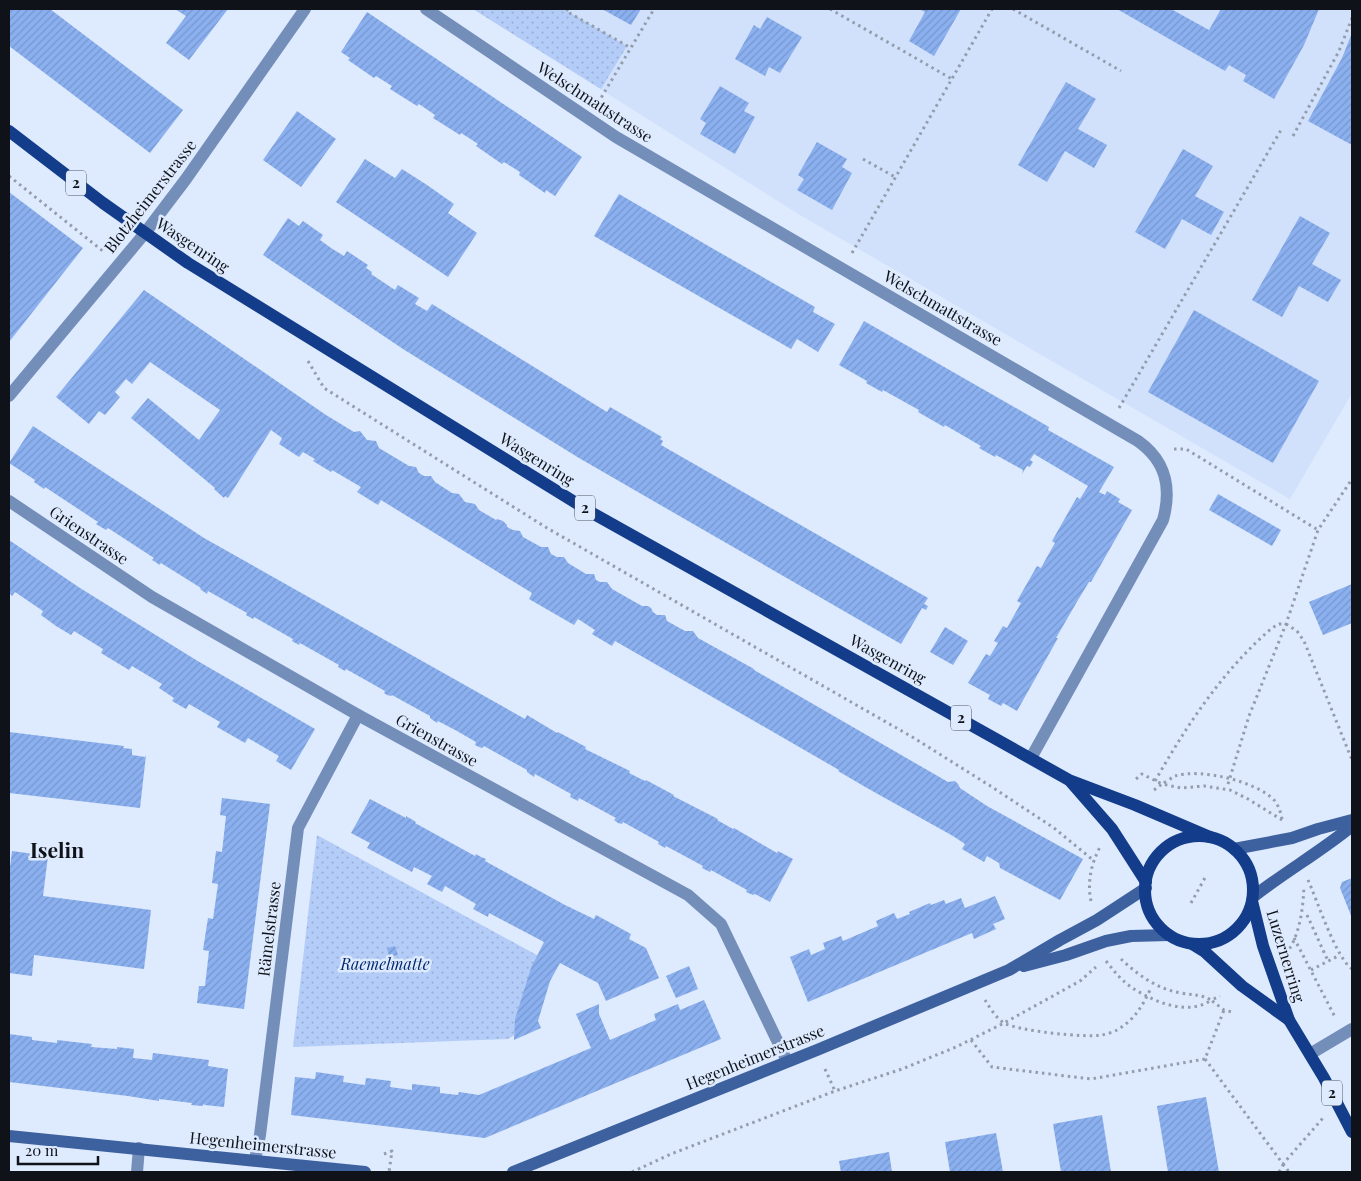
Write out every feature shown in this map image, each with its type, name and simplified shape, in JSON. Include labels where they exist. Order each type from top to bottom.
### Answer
[{"type":"main road","name":"Wasgenring","points":[[9,131],[72,180],[188,263],[594,514],[1069,780],[1210,837]]},
{"type":"main road","name":"Wasgenring","points":[[1069,780],[1112,829],[1146,885]]},
{"type":"main road","points":[[1210,837],[1223,841],[1234,848],[1247,865],[1253,886],[1252,899],[1248,912],[1242,922],[1225,937],[1215,942],[1192,944],[1169,935],[1151,915],[1146,901],[1146,885],[1149,870],[1155,859],[1173,843],[1185,838],[1210,837]]},
{"type":"main road","name":"Luzernerring","points":[[1252,899],[1263,946],[1289,1020],[1310,1054],[1352,1132]]},
{"type":"main road","name":"Luzernerring","points":[[1192,944],[1205,952],[1242,986],[1289,1020]]},
{"type":"street","name":"Blotzheimerstrasse","points":[[9,396],[145,233],[186,179],[305,9]]},
{"type":"street","name":"Welschmattstrasse","points":[[426,9],[616,137],[1109,424],[1150,450],[1160,463],[1165,475],[1167,505],[1163,520],[1031,758]]},
{"type":"street","name":"Grienstrasse","points":[[9,501],[152,598],[358,715],[688,895],[721,924],[787,1061]]},
{"type":"street","name":"Rämelstrasse","points":[[255,1160],[260,1135],[298,828],[358,715]]},
{"type":"street","points":[[1234,848],[1292,838],[1318,828],[1352,820]]},
{"type":"street","points":[[1252,899],[1279,877],[1325,848],[1352,826]]},
{"type":"street","name":"Hegenheimerstrasse","points":[[512,1172],[1009,970],[1097,920],[1146,885]]},
{"type":"street","name":"Hegenheimerstrasse","points":[[1009,970],[1066,956],[1106,941],[1131,936],[1169,935]]},
{"type":"street","points":[[1310,1054],[1349,1032]]},
{"type":"street","name":"Hegenheimerstrasse","points":[[9,1136],[365,1172]]},
{"type":"street","points":[[136,1172],[139,1148]]},
{"type":"path","points":[[568,9],[566,11],[631,48]]},
{"type":"path","points":[[590,119],[654,9]]},
{"type":"path","points":[[830,9],[952,79]]},
{"type":"path","points":[[842,268],[992,9]]},
{"type":"path","points":[[1013,9],[1121,71]]},
{"type":"path","points":[[1293,136],[1340,51],[1352,18]]},
{"type":"path","points":[[1109,424],[1281,130]]},
{"type":"path","points":[[864,159],[895,177]]},
{"type":"path","points":[[9,176],[119,264]]},
{"type":"path","points":[[306,357],[324,388],[547,528],[914,738],[1054,828],[1093,860]]},
{"type":"path","points":[[1150,450],[1186,449],[1318,530]]},
{"type":"path","points":[[1228,784],[1228,778],[1248,716],[1286,624],[1318,530],[1352,479]]},
{"type":"path","points":[[1155,781],[1180,738],[1232,667],[1272,628],[1279,624],[1286,624],[1297,631],[1304,641],[1352,760]]},
{"type":"path","points":[[1136,779],[1142,774],[1162,784],[1181,788],[1204,786],[1230,790],[1248,798],[1282,820],[1286,825]]},
{"type":"path","points":[[1154,790],[1176,776],[1207,774],[1228,778],[1250,785],[1274,800],[1280,808],[1282,820]]},
{"type":"path","points":[[1092,907],[1088,890],[1093,860],[1101,844]]},
{"type":"path","points":[[1305,873],[1340,955],[1352,969]]},
{"type":"path","points":[[1191,903],[1206,876]]},
{"type":"path","points":[[1284,957],[1294,938],[1301,916],[1304,880]]},
{"type":"path","points":[[1307,914],[1328,961]]},
{"type":"path","points":[[1294,938],[1349,1032]]},
{"type":"path","points":[[1115,952],[1135,972],[1150,982],[1167,990],[1198,994],[1211,1000],[1224,1010],[1232,1012]]},
{"type":"path","points":[[1311,970],[1340,955]]},
{"type":"path","points":[[633,1172],[671,1154],[835,1091],[902,1069],[971,1040],[1080,981],[1110,956]]},
{"type":"path","points":[[1109,965],[1130,986],[1147,996],[1166,1003],[1196,1007],[1203,1006],[1220,996]]},
{"type":"path","points":[[977,984],[994,1014],[1004,1023],[1019,1029],[1090,1036],[1103,1035],[1115,1031],[1129,1022],[1140,1010],[1150,990]]},
{"type":"path","points":[[1205,1059],[1224,1010]]},
{"type":"path","points":[[971,1040],[992,1067],[1092,1079],[1205,1059]]},
{"type":"path","points":[[1205,1059],[1289,1172]]},
{"type":"path","points":[[1280,1172],[1283,1164],[1336,1102]]},
{"type":"path","points":[[384,1154],[392,1150],[389,1172]]},
{"type":"shaded area","points":[[473,9],[1352,9],[1352,393],[1290,499],[800,215]]},
{"type":"green space","points":[[473,9],[568,9],[567,11],[627,46],[601,89]]},
{"type":"green space","name":"Raemelmatte","points":[[317,835],[555,965],[537,1022],[508,1039],[293,1047]]},
{"type":"building","points":[[9,9],[50,9],[183,110],[150,153],[9,46]]},
{"type":"building","points":[[175,9],[228,9],[189,60],[166,43],[186,16]]},
{"type":"building","points":[[602,9],[641,9],[631,25]]},
{"type":"building","points":[[919,9],[961,9],[934,56],[909,41],[925,12]]},
{"type":"building","points":[[1117,9],[1171,9],[1209,30],[1221,9],[1319,9],[1304,45],[1274,99],[1243,81],[1246,75],[1229,65],[1225,71]]},
{"type":"building","points":[[367,12],[582,157],[555,196],[546,190],[545,193],[519,175],[520,172],[504,162],[502,164],[476,146],[478,144],[469,138],[461,133],[460,135],[433,118],[435,115],[419,104],[417,106],[390,89],[392,86],[376,76],[374,78],[348,60],[350,58],[341,52]]},
{"type":"building","points":[[767,17],[802,37],[780,73],[769,67],[765,76],[735,59],[754,25],[760,29]]},
{"type":"building","points":[[1352,33],[1352,145],[1308,121],[1342,58]]},
{"type":"building","points":[[1066,82],[1096,99],[1078,129],[1107,145],[1094,168],[1065,151],[1047,182],[1018,165]]},
{"type":"building","points":[[720,86],[749,103],[744,111],[755,117],[735,154],[700,134],[706,123],[700,119]]},
{"type":"building","points":[[297,111],[336,139],[301,187],[263,160]]},
{"type":"building","points":[[817,142],[847,159],[842,167],[852,173],[832,210],[797,190],[804,179],[798,175]]},
{"type":"building","points":[[1183,149],[1213,166],[1195,196],[1224,212],[1211,235],[1182,219],[1165,249],[1135,232]]},
{"type":"building","points":[[365,159],[395,178],[402,169],[427,185],[454,204],[448,213],[477,233],[448,277],[336,202]]},
{"type":"building","points":[[9,192],[83,248],[9,342]]},
{"type":"building","points":[[619,194],[815,307],[813,312],[835,324],[818,352],[797,339],[791,349],[594,236]]},
{"type":"building","points":[[1300,216],[1330,233],[1312,264],[1341,280],[1328,302],[1299,286],[1282,317],[1252,300]]},
{"type":"building","points":[[288,218],[299,226],[303,221],[323,235],[320,240],[344,256],[347,251],[368,265],[366,268],[372,272],[371,274],[395,290],[398,285],[419,298],[415,304],[427,311],[432,304],[607,412],[610,407],[662,437],[660,439],[663,441],[661,445],[928,598],[924,604],[928,606],[926,610],[922,608],[901,644],[579,458],[403,349],[263,255]]},
{"type":"building","points":[[144,290],[326,415],[354,432],[360,431],[367,440],[376,441],[379,448],[409,466],[416,467],[419,473],[424,476],[431,476],[435,482],[452,493],[459,494],[465,502],[475,504],[479,510],[496,520],[503,521],[507,527],[520,531],[523,537],[541,547],[548,547],[551,554],[557,557],[564,557],[568,563],[586,574],[594,574],[596,580],[607,582],[612,589],[642,606],[648,606],[657,615],[665,615],[667,621],[685,631],[693,631],[698,638],[948,782],[955,781],[960,788],[987,806],[1083,859],[1060,900],[1000,868],[999,863],[987,856],[984,862],[962,849],[965,844],[953,836],[615,641],[612,646],[592,634],[595,630],[578,619],[574,625],[529,599],[532,593],[381,500],[378,505],[357,492],[361,487],[313,461],[315,459],[303,452],[299,457],[279,444],[282,438],[271,430],[228,498],[225,496],[224,498],[215,488],[131,418],[148,398],[199,440],[220,410],[150,362],[132,384],[126,379],[115,392],[120,397],[105,415],[99,411],[89,424],[56,397]]},
{"type":"building","points":[[1194,310],[1319,381],[1273,463],[1148,392]]},
{"type":"building","points":[[864,321],[1049,427],[1048,430],[1114,467],[1099,492],[1105,495],[1107,491],[1120,499],[1118,502],[1132,510],[1091,582],[1089,582],[1056,638],[1058,638],[1017,711],[1003,703],[1001,706],[988,699],[990,695],[968,683],[986,654],[990,656],[998,643],[994,641],[1003,626],[1007,628],[1021,603],[1017,601],[1037,566],[1041,568],[1055,543],[1052,541],[1077,497],[1080,499],[1088,486],[1034,454],[1030,460],[1033,462],[1030,467],[1027,466],[1022,474],[1023,470],[979,448],[981,446],[945,425],[944,427],[918,412],[919,410],[883,390],[882,392],[866,383],[867,381],[839,365]]},
{"type":"building","points":[[33,426],[204,538],[525,719],[527,715],[557,733],[586,747],[585,749],[630,771],[629,773],[674,795],[777,853],[778,851],[793,859],[770,902],[755,894],[746,892],[747,890],[711,870],[710,872],[702,868],[703,866],[666,846],[665,848],[658,844],[659,842],[623,822],[622,824],[618,823],[614,820],[616,818],[579,798],[578,801],[570,797],[571,794],[535,774],[534,777],[527,770],[484,746],[482,748],[475,745],[476,742],[457,731],[438,721],[437,723],[430,716],[392,695],[387,695],[384,693],[385,691],[346,669],[345,671],[338,667],[339,665],[300,643],[299,645],[292,641],[293,639],[254,617],[253,619],[246,615],[247,613],[208,591],[207,594],[201,588],[161,563],[159,565],[152,560],[154,558],[108,528],[106,530],[96,524],[98,522],[45,487],[44,489],[34,482],[35,480],[9,463]]},
{"type":"building","points":[[1218,494],[1281,530],[1272,546],[1209,510]]},
{"type":"building","points":[[9,540],[80,588],[196,660],[315,729],[291,770],[276,761],[279,756],[248,738],[245,743],[217,727],[220,722],[189,704],[186,709],[172,701],[174,698],[159,688],[162,684],[132,666],[129,670],[101,653],[103,649],[74,631],[71,635],[56,626],[41,615],[43,611],[15,592],[12,596],[9,593]]},
{"type":"building","points":[[1352,584],[1352,623],[1323,635],[1309,602]]},
{"type":"building","points":[[945,627],[968,641],[953,665],[930,652]]},
{"type":"building","points":[[9,732],[124,746],[123,748],[132,749],[132,755],[145,757],[146,755],[140,808],[9,793]]},
{"type":"building","points":[[222,798],[270,804],[244,1009],[197,1003],[199,986],[205,986],[209,951],[203,950],[208,918],[213,919],[218,884],[212,883],[216,851],[222,852],[226,816],[220,815]]},
{"type":"building","points":[[370,799],[406,818],[406,816],[415,823],[475,856],[476,854],[486,859],[485,861],[565,905],[594,919],[596,915],[631,934],[629,939],[646,948],[659,978],[606,1001],[598,983],[560,963],[550,981],[538,1021],[541,1028],[514,1040],[515,1019],[531,968],[544,942],[489,913],[488,917],[473,909],[476,904],[445,886],[442,892],[427,884],[432,876],[414,867],[412,872],[367,848],[370,843],[351,833]]},
{"type":"building","points":[[12,851],[48,856],[43,896],[151,910],[144,969],[34,955],[32,976],[9,973],[9,875]]},
{"type":"building","points":[[1352,878],[1352,918],[1340,888],[1342,882]]},
{"type":"building","points":[[995,896],[1005,919],[993,924],[996,929],[974,939],[972,933],[808,1002],[790,957],[809,949],[811,955],[825,949],[823,943],[841,936],[843,941],[878,926],[876,921],[894,913],[897,919],[930,903],[931,905],[944,900],[946,904],[961,898],[965,908]]},
{"type":"building","points":[[395,946],[398,955],[389,957],[387,948]]},
{"type":"building","points":[[689,966],[698,989],[676,998],[666,976]]},
{"type":"building","points":[[704,1000],[721,1039],[485,1138],[291,1115],[295,1077],[315,1079],[316,1072],[344,1076],[343,1082],[365,1085],[366,1078],[391,1081],[390,1087],[412,1090],[412,1084],[440,1087],[440,1093],[458,1095],[459,1092],[479,1095],[591,1048],[576,1014],[599,1004],[599,1014],[610,1040],[656,1020],[654,1014],[678,1004],[680,1010]]},
{"type":"building","points":[[9,1034],[32,1037],[32,1040],[57,1043],[57,1040],[92,1044],[91,1047],[134,1049],[133,1058],[152,1060],[153,1053],[209,1060],[208,1066],[228,1069],[224,1107],[203,1104],[203,1106],[191,1105],[192,1103],[159,1099],[159,1101],[9,1082]]},
{"type":"building","points":[[1206,1097],[1219,1172],[1168,1172],[1157,1106]]},
{"type":"building","points":[[1102,1115],[1111,1172],[1061,1172],[1053,1124]]},
{"type":"building","points":[[996,1133],[1003,1172],[950,1172],[945,1142]]},
{"type":"building","points":[[889,1152],[892,1172],[841,1172],[839,1161]]},
{"type":"district","name":"Iselin","points":[[57,851]]}]
